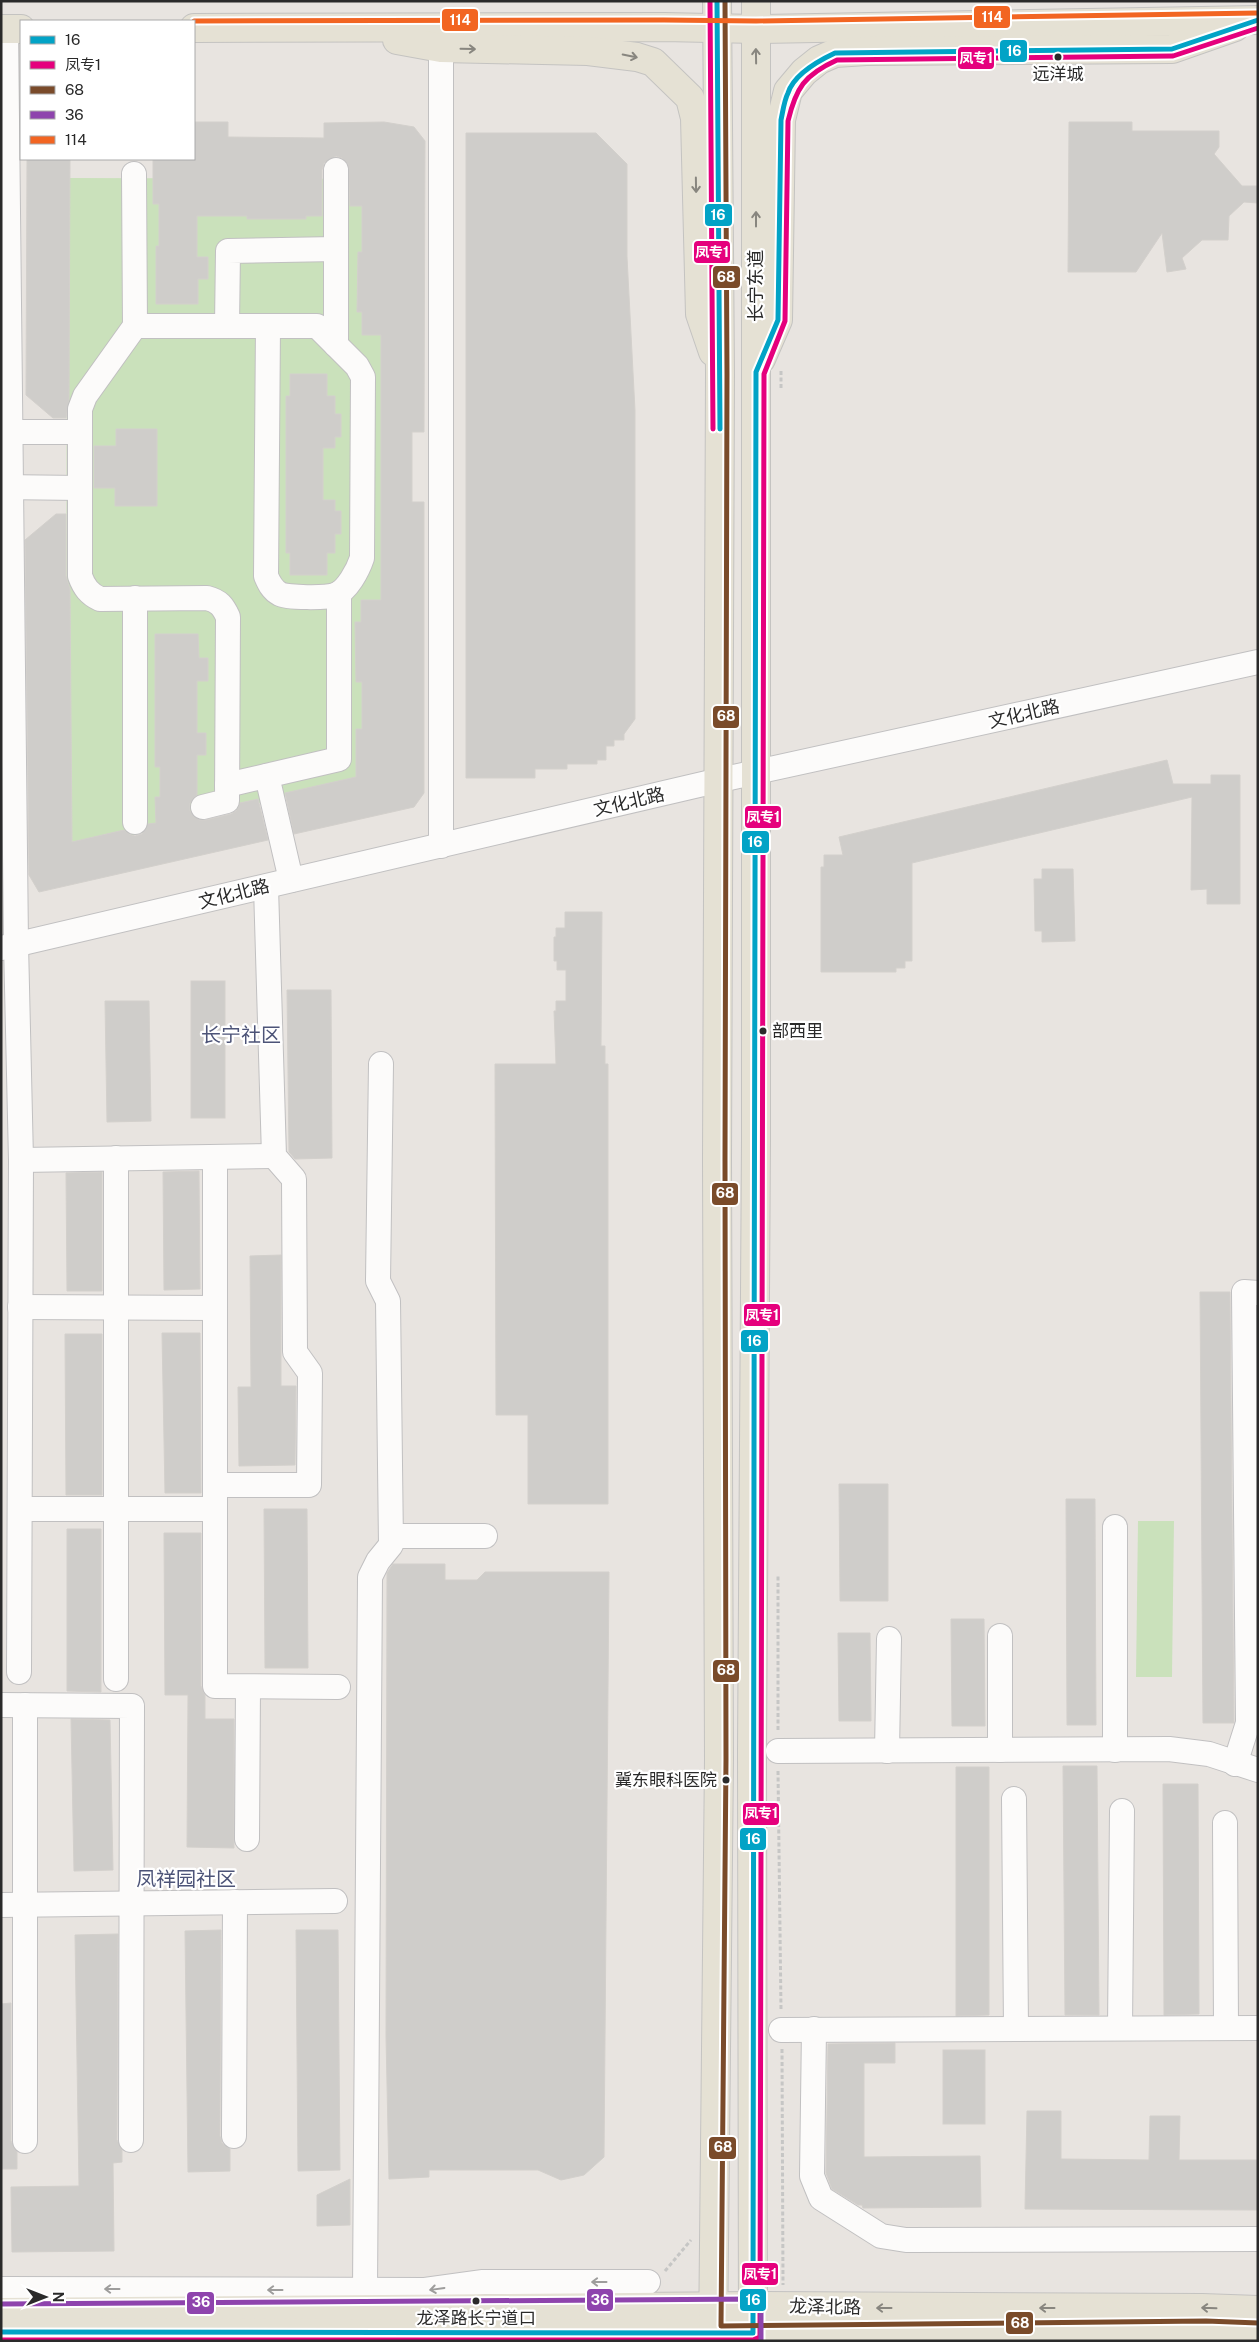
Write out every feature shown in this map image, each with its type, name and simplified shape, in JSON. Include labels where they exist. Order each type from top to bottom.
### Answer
[{"type":"main road","name":"长宁东道","points":[[713,2337],[718,1760],[717,1161],[720,780],[720,374],[717,1]]},
{"type":"main road","name":"长宁东道","points":[[753,2337],[752,1751],[756,1140],[756,1]]},
{"type":"main road","points":[[195,28],[756,29],[1258,20]]},
{"type":"main road","points":[[756,372],[778,320],[781,120],[788,91],[804,72],[818,60],[835,53],[866,50],[1172,49],[1258,20]]},
{"type":"main road","points":[[334,28],[441,48],[588,50],[636,57],[653,62],[690,98],[695,118],[700,314],[720,374]]},
{"type":"main road","name":"龙泽北路","points":[[1,2312],[754,2306],[1202,2308],[1258,2310]]},
{"type":"main road","name":"龙泽北路","points":[[1,2332],[753,2337],[1206,2328],[1258,2330]]},
{"type":"street","points":[[9,29],[4,97],[10,432],[6,487],[9,946],[21,1160],[19,1672]]},
{"type":"street","points":[[441,48],[441,846]]},
{"type":"street","points":[[336,170],[336,345]]},
{"type":"street","points":[[134,174],[135,326],[85,396],[80,409],[80,576],[84,586],[92,595],[100,599],[207,598],[217,601],[224,607],[228,617],[226,801],[203,807]]},
{"type":"street","points":[[228,326],[228,251],[336,249]]},
{"type":"street","points":[[135,326],[228,326],[268,326],[317,326],[357,366],[363,377],[362,558],[359,568],[339,593],[334,596],[286,596],[279,594],[271,586],[266,576],[268,326]]},
{"type":"street","points":[[10,432],[80,432]]},
{"type":"street","points":[[6,487],[80,488]]},
{"type":"street","points":[[226,785],[339,759],[339,593]]},
{"type":"street","points":[[135,598],[135,822]]},
{"type":"street","name":"文化北路","points":[[9,946],[720,780],[756,774],[1258,662]]},
{"type":"street","points":[[267,776],[291,880]]},
{"type":"street","points":[[216,1484],[309,1485],[310,1373],[295,1352],[294,1179],[274,1156],[266,887]]},
{"type":"street","points":[[365,2290],[370,1577],[378,1560],[390,1545],[388,1301],[378,1281],[381,1064]]},
{"type":"street","points":[[21,1160],[274,1156]]},
{"type":"street","points":[[215,1157],[215,1686],[338,1687]]},
{"type":"street","points":[[116,1158],[116,1679]]},
{"type":"street","points":[[778,1751],[1169,1750],[1201,1753],[1247,1767],[1253,1723],[1244,1292],[1258,1292]]},
{"type":"street","points":[[20,1307],[215,1308]]},
{"type":"street","points":[[20,1509],[215,1509]]},
{"type":"street","points":[[1115,1527],[1115,1750]]},
{"type":"street","points":[[390,1536],[486,1536]]},
{"type":"street","points":[[1000,1636],[1000,1750]]},
{"type":"street","points":[[887,1751],[888,1639]]},
{"type":"street","points":[[247,1839],[248,1687]]},
{"type":"street","points":[[1,1705],[132,1706],[131,2140]]},
{"type":"street","points":[[25,1705],[13,1905],[25,2141]]},
{"type":"street","points":[[1014,1799],[1016,2029]]},
{"type":"street","points":[[1120,2028],[1122,1811]]},
{"type":"street","points":[[1225,1823],[1226,2028]]},
{"type":"street","points":[[13,1905],[335,1901]]},
{"type":"street","points":[[234,2136],[235,1902]]},
{"type":"street","points":[[781,2030],[1258,2028]]},
{"type":"street","points":[[814,2029],[812,2176],[821,2198],[881,2236],[906,2240],[1258,2239]]},
{"type":"street","points":[[1,2289],[425,2290],[483,2282],[648,2282]]},
{"type":"green space","points":[[67,178],[410,179],[408,765],[66,852]]},
{"type":"green space","points":[[1138,1521],[1174,1521],[1172,1677],[1136,1677]]},
{"type":"building","points":[[195,122],[228,122],[228,137],[324,138],[324,123],[384,122],[414,127],[425,141],[424,432],[412,432],[412,502],[424,502],[424,793],[414,807],[294,834],[285,793],[356,777],[356,729],[362,729],[362,682],[356,682],[355,622],[361,622],[361,600],[381,600],[381,335],[362,335],[362,312],[357,312],[358,252],[362,252],[362,206],[350,206],[348,164],[342,158],[336,156],[324,163],[322,170],[322,216],[306,216],[306,219],[247,219],[247,216],[197,216],[197,257],[208,257],[208,279],[198,279],[198,304],[156,304],[156,246],[159,246],[159,204],[153,204],[153,160],[195,160]]},
{"type":"building","points":[[1069,122],[1132,122],[1132,131],[1219,131],[1219,147],[1214,154],[1242,186],[1258,186],[1258,203],[1244,202],[1229,216],[1228,240],[1202,240],[1182,258],[1186,269],[1167,272],[1162,233],[1136,272],[1068,272]]},
{"type":"building","points":[[466,133],[596,133],[627,164],[627,257],[635,411],[635,719],[624,734],[624,740],[614,740],[614,746],[606,746],[606,760],[597,760],[597,764],[567,764],[567,769],[535,769],[535,778],[466,778]]},
{"type":"building","points":[[27,160],[70,160],[69,400],[66,418],[53,418],[26,395]]},
{"type":"building","points":[[290,374],[327,374],[327,396],[335,396],[335,414],[341,414],[341,437],[335,437],[335,448],[323,448],[323,500],[335,500],[335,511],[341,511],[341,534],[335,534],[335,553],[327,553],[327,575],[290,575],[290,553],[286,553],[286,396],[290,396]]},
{"type":"building","points":[[116,429],[157,429],[157,506],[115,506],[115,488],[94,488],[94,446],[116,446]]},
{"type":"building","points":[[56,514],[66,514],[66,576],[70,589],[72,842],[124,830],[135,836],[142,834],[148,824],[156,823],[155,797],[160,797],[160,767],[155,767],[155,634],[198,634],[199,658],[208,658],[208,681],[197,681],[197,733],[206,733],[206,755],[197,755],[197,795],[190,803],[190,811],[199,820],[206,820],[231,814],[236,811],[240,803],[258,799],[268,840],[39,892],[29,875],[25,540]]},
{"type":"building","points":[[1167,760],[1173,784],[1211,784],[1211,775],[1240,775],[1240,904],[1207,904],[1207,889],[1191,890],[1192,797],[912,863],[912,961],[905,961],[905,968],[896,968],[896,972],[821,972],[821,867],[824,867],[824,855],[843,855],[839,837]]},
{"type":"building","points":[[1042,869],[1073,869],[1075,941],[1042,942],[1042,931],[1035,931],[1034,879],[1042,879]]},
{"type":"building","points":[[565,912],[602,912],[601,1046],[605,1046],[605,1064],[608,1064],[608,1504],[528,1504],[528,1415],[496,1415],[495,1064],[556,1064],[554,1011],[556,1011],[556,1001],[566,1001],[566,970],[557,970],[557,961],[554,961],[554,937],[556,937],[556,928],[565,928]]},
{"type":"building","points":[[191,981],[225,981],[225,1118],[191,1118]]},
{"type":"building","points":[[287,990],[331,990],[332,1158],[295,1159],[289,1152]]},
{"type":"building","points":[[105,1001],[149,1001],[151,1121],[107,1122]]},
{"type":"building","points":[[199,1171],[200,1289],[164,1290],[163,1172]]},
{"type":"building","points":[[102,1172],[102,1291],[67,1291],[66,1173]]},
{"type":"building","points":[[281,1255],[281,1386],[296,1386],[295,1465],[239,1466],[238,1387],[251,1387],[250,1256]]},
{"type":"building","points":[[1200,1292],[1230,1292],[1234,1723],[1203,1723]]},
{"type":"building","points":[[162,1333],[200,1333],[201,1493],[165,1493]]},
{"type":"building","points":[[65,1334],[102,1334],[102,1495],[66,1495]]},
{"type":"building","points":[[839,1484],[888,1484],[888,1601],[840,1601]]},
{"type":"building","points":[[1066,1499],[1095,1499],[1096,1725],[1067,1725]]},
{"type":"building","points":[[264,1509],[307,1509],[308,1668],[265,1668]]},
{"type":"building","points":[[67,1529],[101,1529],[101,1692],[67,1691]]},
{"type":"building","points":[[164,1533],[201,1533],[201,1686],[205,1695],[205,1719],[234,1719],[234,1848],[187,1847],[188,1695],[165,1695]]},
{"type":"building","points":[[393,1564],[445,1564],[445,1580],[477,1580],[485,1572],[609,1572],[604,2157],[584,2175],[561,2180],[538,2170],[429,2170],[429,2177],[389,2179],[386,2036],[387,1573]]},
{"type":"building","points":[[951,1619],[984,1619],[985,1726],[952,1726]]},
{"type":"building","points":[[838,1633],[870,1633],[871,1721],[839,1721]]},
{"type":"building","points":[[71,1719],[110,1720],[113,1870],[74,1871]]},
{"type":"building","points":[[1063,1766],[1097,1766],[1099,2015],[1065,2015]]},
{"type":"building","points":[[956,1767],[989,1767],[989,2015],[956,2016]]},
{"type":"building","points":[[1163,1784],[1198,1784],[1199,2014],[1164,2015]]},
{"type":"building","points":[[221,1930],[220,2136],[222,2143],[230,2149],[230,2171],[188,2172],[185,1931]]},
{"type":"building","points":[[296,1930],[338,1930],[340,2170],[298,2171]]},
{"type":"building","points":[[118,1934],[117,2140],[122,2149],[122,2162],[113,2163],[114,2251],[12,2252],[11,2187],[79,2186],[75,1935]]},
{"type":"building","points":[[11,2003],[11,2141],[17,2152],[17,2169],[1,2169],[1,2004]]},
{"type":"building","points":[[895,2043],[895,2063],[864,2063],[864,2157],[980,2156],[981,2207],[863,2208],[862,2205],[858,2205],[832,2189],[826,2173],[828,2044]]},
{"type":"building","points":[[943,2050],[985,2050],[985,2124],[943,2124]]},
{"type":"building","points":[[1027,2111],[1061,2111],[1061,2159],[1149,2160],[1150,2116],[1180,2116],[1179,2160],[1258,2160],[1258,2210],[1025,2209]]},
{"type":"building","points":[[350,2179],[350,2225],[317,2226],[317,2195]]},
{"type":"transit line","name":"凤专1","points":[[710,1],[713,429]]},
{"type":"transit line","name":"16","points":[[717,1],[720,429]]},
{"type":"transit line","name":"68","points":[[725,1],[727,374],[726,1759],[721,2326],[1206,2321],[1258,2323]]},
{"type":"transit line","name":"114","points":[[195,21],[756,21],[1258,13]]},
{"type":"transit line","name":"16","points":[[1,2332],[753,2333],[756,372],[778,320],[781,120],[784,106],[795,80],[814,64],[835,53],[1172,49],[1258,20]]},
{"type":"transit line","name":"凤专1","points":[[1,2340],[753,2340],[760,2337],[764,374],[785,321],[788,121],[794,100],[803,84],[817,71],[837,60],[1173,56],[1258,28]]},
{"type":"transit line","name":"36","points":[[1,2304],[755,2299],[761,2305],[761,2341]]},
{"type":"place","name":"远洋城","points":[[1058,57]]},
{"type":"place","name":"部西里","points":[[763,1031]]},
{"type":"place","name":"冀东眼科医院","points":[[726,1780]]},
{"type":"place","name":"龙泽路长宁道口","points":[[476,2301]]},
{"type":"district","name":"长宁社区","points":[[241,1035]]},
{"type":"district","name":"凤祥园社区","points":[[186,1879]]}]
